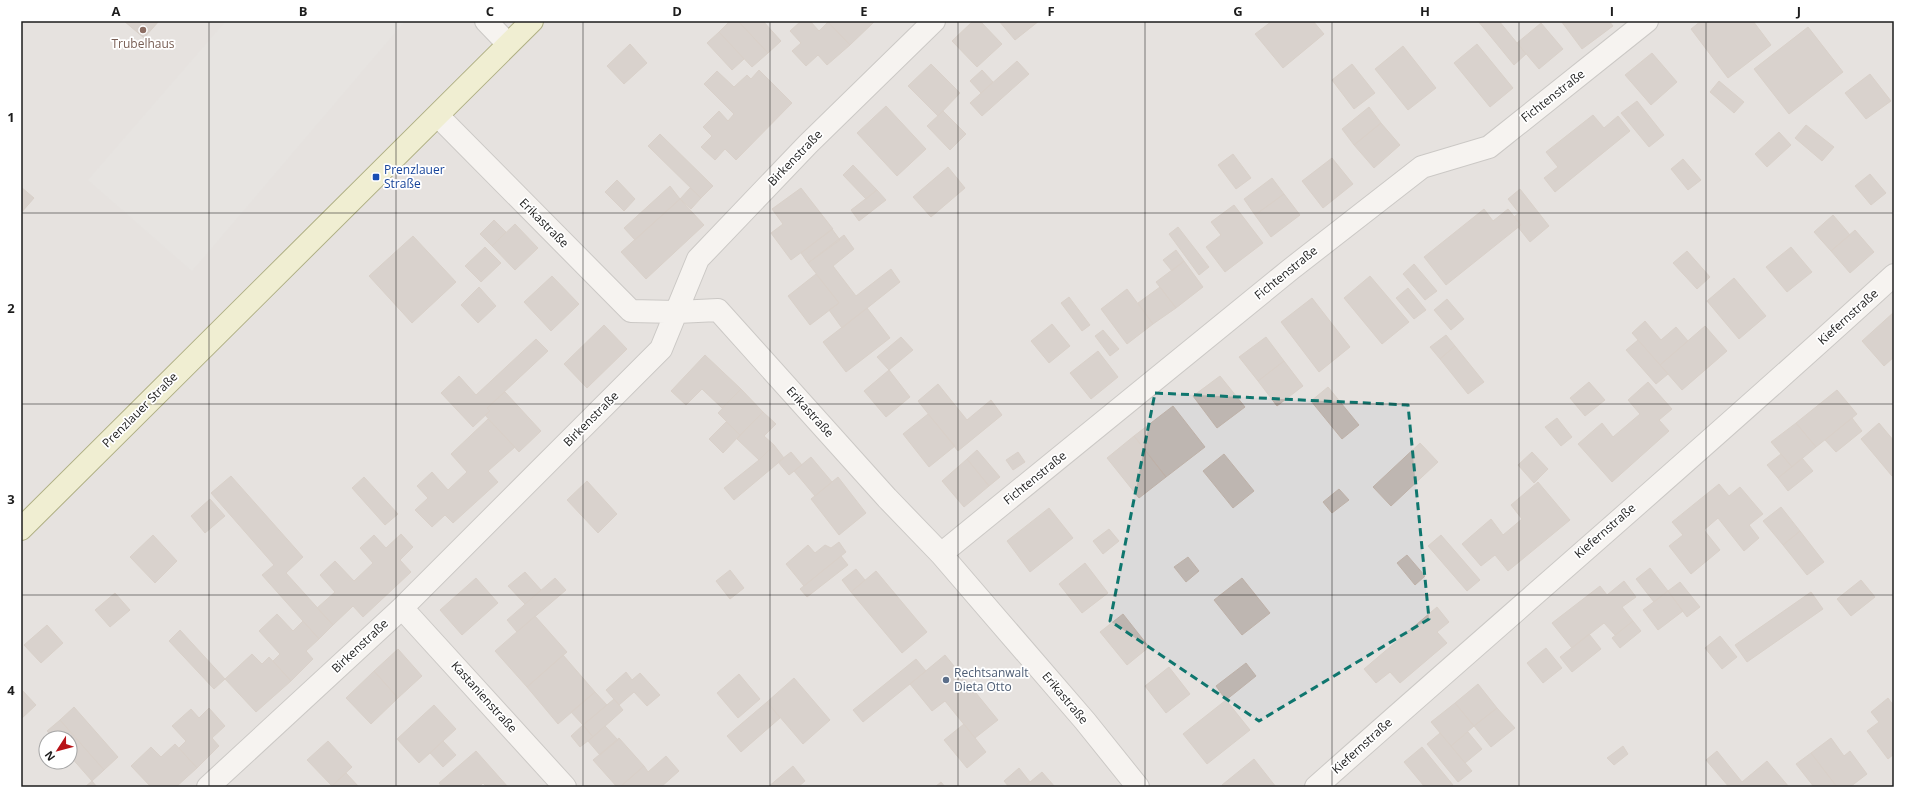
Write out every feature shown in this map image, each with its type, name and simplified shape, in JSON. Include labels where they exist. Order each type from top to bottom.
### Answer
[{"type":"main road","name":"Prenzlauer Straße","points":[[21,529],[532,21]]},
{"type":"street","points":[[486,21],[508,44]]},
{"type":"street","name":"Birkenstraße","points":[[208,787],[402,608],[661,348],[698,259],[808,144],[934,21]]},
{"type":"street","name":"Fichtenstraße","points":[[942,554],[1292,269],[1422,167],[1488,147],[1647,21]]},
{"type":"street","name":"Erikastraße","points":[[438,116],[631,311],[677,312],[718,310],[887,498],[942,554],[1138,787]]},
{"type":"street","name":"Kiefernstraße","points":[[1316,787],[1505,618],[1803,358],[1894,275]]},
{"type":"street","name":"Kastanienstraße","points":[[402,608],[565,787]]},
{"type":"highlighted area","points":[[1155,393],[1408,405],[1429,619],[1259,721],[1110,621]]},
{"type":"shaded area","points":[[21,21],[1894,21],[1894,787],[21,787]]},
{"type":"shaded area","points":[[226,21],[405,21],[192,271],[88,180]]},
{"type":"building","name":"Trubelhaus","points":[[124,21],[159,21],[144,38]]},
{"type":"building","points":[[730,21],[738,21],[768,53],[752,67],[719,32]]},
{"type":"building","points":[[738,21],[763,21],[781,41],[768,53]]},
{"type":"building","points":[[801,21],[810,21],[819,31],[828,22],[850,45],[827,65],[818,55],[806,66],[792,51],[801,43],[790,31]]},
{"type":"building","points":[[875,21],[850,45],[828,22]]},
{"type":"building","points":[[973,21],[980,21],[1002,44],[977,67],[952,41]]},
{"type":"building","points":[[999,21],[1039,21],[1015,40]]},
{"type":"building","points":[[1272,21],[1313,21],[1324,34],[1283,68],[1255,34]]},
{"type":"building","points":[[1478,21],[1499,21],[1526,54],[1514,65]]},
{"type":"building","points":[[1561,21],[1609,21],[1613,26],[1582,49]]},
{"type":"building","points":[[1701,21],[1753,21],[1771,45],[1728,78],[1691,29]]},
{"type":"building","points":[[1541,23],[1563,49],[1539,69],[1517,43]]},
{"type":"building","points":[[1808,27],[1843,72],[1789,114],[1754,69]]},
{"type":"building","points":[[719,32],[744,59],[732,70],[707,43]]},
{"type":"building","points":[[630,44],[647,63],[624,84],[607,66]]},
{"type":"building","points":[[1477,44],[1513,88],[1490,107],[1454,63]]},
{"type":"building","points":[[1403,46],[1436,88],[1408,110],[1375,69]]},
{"type":"building","points":[[1652,53],[1677,82],[1651,105],[1625,75]]},
{"type":"building","points":[[1017,61],[1029,74],[982,116],[970,103]]},
{"type":"building","points":[[931,64],[960,93],[938,116],[908,86]]},
{"type":"building","points":[[1352,64],[1375,93],[1354,109],[1332,80]]},
{"type":"building","points":[[759,70],[792,103],[736,160],[725,149],[715,160],[701,147],[712,136],[703,127],[719,111],[728,121],[734,114],[704,84],[717,71],[734,87],[747,75],[751,79]]},
{"type":"building","points":[[982,70],[993,82],[981,93],[970,81]]},
{"type":"building","points":[[1870,74],[1891,101],[1866,119],[1845,93]]},
{"type":"building","points":[[1719,81],[1744,102],[1734,113],[1710,92]]},
{"type":"building","points":[[1637,101],[1664,135],[1649,147],[1621,113]]},
{"type":"building","points":[[886,106],[926,149],[897,176],[857,133]]},
{"type":"building","points":[[1369,107],[1381,123],[1354,145],[1342,129]]},
{"type":"building","points":[[943,111],[966,134],[950,150],[927,126]]},
{"type":"building","points":[[1593,115],[1604,128],[1618,116],[1630,131],[1555,192],[1544,178],[1558,167],[1546,152]]},
{"type":"building","points":[[1381,123],[1400,145],[1374,168],[1354,145]]},
{"type":"building","points":[[1806,125],[1834,147],[1822,161],[1795,138]]},
{"type":"building","points":[[1779,132],[1791,145],[1767,167],[1755,154]]},
{"type":"building","points":[[660,134],[713,186],[701,198],[648,146]]},
{"type":"building","points":[[1233,154],[1251,178],[1236,189],[1218,165]]},
{"type":"building","points":[[1332,158],[1353,184],[1323,208],[1302,181]]},
{"type":"building","points":[[1683,159],[1701,180],[1688,190],[1671,169]]},
{"type":"building","points":[[853,165],[877,190],[866,199],[843,175]]},
{"type":"building","points":[[948,167],[965,188],[931,217],[913,197]]},
{"type":"building","points":[[1870,174],[1886,193],[1871,205],[1855,186]]},
{"type":"building","points":[[1272,178],[1284,194],[1255,215],[1244,199]]},
{"type":"building","points":[[617,180],[635,199],[624,211],[605,192]]},
{"type":"building","points":[[670,186],[680,199],[635,240],[624,228]]},
{"type":"building","points":[[21,187],[34,198],[21,213]]},
{"type":"building","points":[[690,188],[701,198],[691,209],[680,199]]},
{"type":"building","points":[[801,188],[833,229],[791,260],[771,233],[783,224],[772,209]]},
{"type":"building","points":[[1520,189],[1549,226],[1530,242],[1518,227],[1521,225],[1514,217],[1519,213],[1508,199]]},
{"type":"building","points":[[877,190],[886,200],[859,221],[851,210]]},
{"type":"building","points":[[1284,194],[1300,215],[1271,237],[1255,215]]},
{"type":"building","points":[[680,199],[704,225],[646,279],[621,252]]},
{"type":"building","points":[[1234,205],[1263,243],[1225,272],[1206,247],[1221,235],[1211,222]]},
{"type":"building","points":[[1484,209],[1493,221],[1508,209],[1521,225],[1446,285],[1424,257]]},
{"type":"building","points":[[1833,215],[1850,235],[1831,251],[1814,232]]},
{"type":"building","points":[[494,220],[506,232],[492,246],[480,234]]},
{"type":"building","points":[[515,224],[538,248],[515,270],[492,246]]},
{"type":"building","points":[[1178,227],[1209,267],[1199,275],[1169,234]]},
{"type":"building","points":[[832,229],[840,240],[808,263],[801,253]]},
{"type":"building","points":[[1855,230],[1874,252],[1850,273],[1831,251]]},
{"type":"building","points":[[844,235],[854,249],[833,266],[856,296],[891,269],[900,282],[842,328],[829,310],[839,303],[808,263]]},
{"type":"building","points":[[413,236],[456,282],[412,323],[369,276]]},
{"type":"building","points":[[485,247],[501,263],[481,282],[465,266]]},
{"type":"building","points":[[1791,247],[1812,272],[1787,292],[1766,267]]},
{"type":"building","points":[[1176,250],[1184,261],[1172,271],[1163,260]]},
{"type":"building","points":[[1687,251],[1710,277],[1697,289],[1673,263]]},
{"type":"building","points":[[1184,261],[1203,287],[1176,308],[1156,282]]},
{"type":"building","points":[[1414,264],[1437,291],[1425,300],[1403,274]]},
{"type":"building","points":[[816,274],[839,303],[810,325],[788,296]]},
{"type":"building","points":[[552,276],[579,304],[551,331],[524,302]]},
{"type":"building","points":[[1370,276],[1409,322],[1382,344],[1344,298]]},
{"type":"building","points":[[1734,278],[1766,316],[1739,339],[1707,301]]},
{"type":"building","points":[[479,287],[496,306],[478,323],[461,305]]},
{"type":"building","points":[[1160,287],[1176,308],[1153,324],[1138,303]]},
{"type":"building","points":[[1408,288],[1426,310],[1414,319],[1396,298]]},
{"type":"building","points":[[1127,289],[1153,324],[1127,344],[1101,309]]},
{"type":"building","points":[[1069,297],[1090,325],[1082,331],[1061,303]]},
{"type":"building","points":[[1312,298],[1350,347],[1319,372],[1281,322]]},
{"type":"building","points":[[1447,299],[1464,319],[1451,330],[1434,310]]},
{"type":"building","points":[[867,308],[890,338],[846,372],[823,342]]},
{"type":"building","points":[[1894,312],[1894,357],[1884,366],[1862,341]]},
{"type":"building","points":[[1645,321],[1661,340],[1676,327],[1688,341],[1660,365],[1632,333]]},
{"type":"building","points":[[1052,324],[1070,346],[1049,363],[1031,341]]},
{"type":"building","points":[[604,325],[627,349],[587,388],[564,364]]},
{"type":"building","points":[[1705,326],[1727,351],[1682,390],[1660,365]]},
{"type":"building","points":[[1103,330],[1119,349],[1110,356],[1095,336]]},
{"type":"building","points":[[1446,335],[1455,346],[1440,359],[1430,347]]},
{"type":"building","points":[[901,337],[913,350],[889,370],[877,357]]},
{"type":"building","points":[[1266,337],[1284,361],[1258,381],[1239,357]]},
{"type":"building","points":[[536,339],[548,351],[487,408],[490,411],[473,427],[441,393],[459,376],[476,395]]},
{"type":"building","points":[[1638,340],[1668,374],[1656,384],[1626,350]]},
{"type":"building","points":[[1455,346],[1484,382],[1468,394],[1440,359]]},
{"type":"building","points":[[1098,351],[1118,377],[1091,399],[1070,373]]},
{"type":"building","points":[[705,355],[741,389],[722,408],[702,389],[686,405],[671,391]]},
{"type":"building","points":[[1284,361],[1303,386],[1277,406],[1258,381]]},
{"type":"building","points":[[889,370],[910,397],[886,417],[864,391]]},
{"type":"building","points":[[1220,376],[1245,407],[1217,428],[1193,396]]},
{"type":"building","points":[[1589,382],[1605,400],[1585,416],[1570,398]]},
{"type":"building","points":[[1648,382],[1672,409],[1659,420],[1669,431],[1612,482],[1578,444],[1602,423],[1613,437],[1640,414],[1628,400]]},
{"type":"building","points":[[938,384],[967,420],[991,400],[1002,415],[958,451],[918,401]]},
{"type":"building","points":[[1328,387],[1359,425],[1342,439],[1311,401]]},
{"type":"building","points":[[741,389],[763,412],[740,435],[718,413]]},
{"type":"building","points":[[1837,390],[1857,414],[1816,447],[1796,423]]},
{"type":"building","points":[[505,392],[541,431],[519,452],[485,415],[490,411],[487,408]]},
{"type":"building","points":[[1173,406],[1205,447],[1166,477],[1134,436]]},
{"type":"building","points":[[763,412],[776,424],[764,436],[774,445],[759,460],[737,439]]},
{"type":"building","points":[[928,414],[955,446],[929,467],[903,434]]},
{"type":"building","points":[[1557,418],[1572,437],[1561,446],[1545,427]]},
{"type":"building","points":[[1852,418],[1862,431],[1836,452],[1825,440]]},
{"type":"building","points":[[488,419],[515,447],[488,471],[498,482],[453,523],[445,515],[432,527],[415,510],[428,498],[417,486],[432,472],[448,490],[467,472],[451,454]]},
{"type":"building","points":[[726,422],[740,435],[723,453],[709,439]]},
{"type":"building","points":[[1796,423],[1816,447],[1792,467],[1771,442]]},
{"type":"building","points":[[1879,423],[1894,441],[1894,475],[1892,476],[1861,439]]},
{"type":"building","points":[[1134,436],[1166,477],[1139,498],[1107,458]]},
{"type":"building","points":[[1420,443],[1438,462],[1391,506],[1373,487]]},
{"type":"building","points":[[774,445],[784,458],[734,500],[724,488],[759,460]]},
{"type":"building","points":[[977,450],[1000,477],[989,486],[967,459]]},
{"type":"building","points":[[791,452],[802,465],[789,475],[778,462]]},
{"type":"building","points":[[1018,452],[1025,462],[1013,470],[1006,460]]},
{"type":"building","points":[[1532,452],[1548,469],[1534,483],[1518,465]]},
{"type":"building","points":[[1224,454],[1254,491],[1233,508],[1203,471]]},
{"type":"building","points":[[1781,454],[1792,467],[1778,478],[1767,465]]},
{"type":"building","points":[[811,457],[832,482],[815,496],[794,471]]},
{"type":"building","points":[[1802,458],[1813,471],[1788,491],[1778,478]]},
{"type":"building","points":[[967,459],[989,486],[964,507],[942,481]]},
{"type":"building","points":[[231,476],[303,557],[286,573],[333,625],[319,639],[262,575],[274,565],[211,493]]},
{"type":"building","points":[[364,477],[398,514],[385,525],[352,488]]},
{"type":"building","points":[[838,477],[866,513],[839,535],[811,499]]},
{"type":"building","points":[[587,481],[617,514],[598,533],[567,500]]},
{"type":"building","points":[[1538,482],[1570,520],[1508,571],[1495,555],[1481,566],[1462,544],[1491,519],[1503,535],[1522,519],[1511,505]]},
{"type":"building","points":[[1719,484],[1729,496],[1740,487],[1763,514],[1749,525],[1759,538],[1744,551],[1718,518],[1704,530],[1720,550],[1691,574],[1669,546],[1683,535],[1672,522]]},
{"type":"building","points":[[1339,489],[1349,500],[1332,513],[1323,502]]},
{"type":"building","points":[[210,499],[225,516],[205,533],[191,516]]},
{"type":"building","points":[[1781,507],[1800,531],[1783,545],[1763,521]]},
{"type":"building","points":[[1049,508],[1073,538],[1030,572],[1007,541]]},
{"type":"building","points":[[1109,529],[1119,541],[1103,554],[1093,541]]},
{"type":"building","points":[[1800,531],[1824,562],[1807,575],[1783,545]]},
{"type":"building","points":[[401,534],[413,547],[400,560],[411,572],[363,617],[353,606],[333,625],[317,608],[335,592],[320,575],[335,561],[354,581],[373,563],[360,548],[374,535],[386,548]]},
{"type":"building","points":[[153,535],[177,561],[155,583],[130,557]]},
{"type":"building","points":[[1441,535],[1480,580],[1467,591],[1428,546]]},
{"type":"building","points":[[839,542],[846,552],[804,586],[786,564],[808,545],[815,553],[825,545],[831,548]]},
{"type":"building","points":[[1407,555],[1425,576],[1415,585],[1397,563]]},
{"type":"building","points":[[841,556],[848,565],[807,597],[800,589]]},
{"type":"building","points":[[1188,557],[1199,571],[1186,582],[1174,567]]},
{"type":"building","points":[[1085,563],[1108,593],[1082,613],[1059,584]]},
{"type":"building","points":[[1650,568],[1668,591],[1654,602],[1636,579]]},
{"type":"building","points":[[856,569],[865,580],[851,592],[842,580]]},
{"type":"building","points":[[730,570],[744,588],[730,599],[716,581]]},
{"type":"building","points":[[876,571],[927,632],[902,653],[851,592]]},
{"type":"building","points":[[525,572],[541,590],[525,604],[508,586]]},
{"type":"building","points":[[476,578],[498,603],[462,635],[440,610]]},
{"type":"building","points":[[555,578],[566,590],[517,632],[507,620]]},
{"type":"building","points":[[1242,578],[1270,613],[1242,635],[1214,600]]},
{"type":"building","points":[[1861,580],[1875,597],[1851,616],[1837,599]]},
{"type":"building","points":[[1624,581],[1636,597],[1622,607],[1633,621],[1615,635],[1604,623],[1572,648],[1552,623],[1600,586],[1607,595]]},
{"type":"building","points":[[1680,582],[1700,607],[1687,617],[1668,591]]},
{"type":"building","points":[[1668,591],[1683,611],[1658,630],[1643,610]]},
{"type":"building","points":[[1811,592],[1823,609],[1747,662],[1735,645]]},
{"type":"building","points":[[115,593],[130,610],[110,627],[95,610]]},
{"type":"building","points":[[1437,607],[1449,622],[1437,632],[1447,643],[1400,683],[1390,672],[1376,683],[1364,669]]},
{"type":"building","points":[[277,614],[293,631],[303,621],[319,639],[306,651],[313,659],[291,681],[273,661],[280,654],[259,631]]},
{"type":"building","points":[[1123,614],[1149,647],[1127,665],[1100,632]]},
{"type":"building","points":[[535,616],[567,652],[527,687],[495,651]]},
{"type":"building","points":[[1633,621],[1641,631],[1620,648],[1612,638]]},
{"type":"building","points":[[47,625],[63,643],[41,663],[24,645]]},
{"type":"building","points":[[180,630],[225,679],[214,689],[169,641]]},
{"type":"building","points":[[1589,634],[1601,649],[1572,672],[1560,657]]},
{"type":"building","points":[[1720,636],[1737,657],[1722,669],[1705,648]]},
{"type":"building","points":[[1546,648],[1562,668],[1543,683],[1527,663]]},
{"type":"building","points":[[398,649],[422,676],[398,698],[374,671]]},
{"type":"building","points":[[252,654],[262,664],[269,657],[291,681],[256,712],[225,679]]},
{"type":"building","points":[[563,655],[595,692],[558,724],[527,687]]},
{"type":"building","points":[[945,655],[998,720],[975,738],[945,701],[932,711],[910,684]]},
{"type":"building","points":[[916,659],[926,671],[863,722],[853,710]]},
{"type":"building","points":[[1246,663],[1256,676],[1226,700],[1216,686]]},
{"type":"building","points":[[1169,667],[1190,694],[1166,713],[1145,686]]},
{"type":"building","points":[[374,671],[398,698],[371,724],[346,698]]},
{"type":"building","points":[[626,672],[632,680],[640,673],[660,695],[647,706],[634,692],[619,705],[606,690]]},
{"type":"building","points":[[739,674],[760,699],[738,718],[717,693]]},
{"type":"building","points":[[794,678],[830,720],[803,744],[767,702]]},
{"type":"building","points":[[1478,684],[1497,708],[1474,726],[1455,703]]},
{"type":"building","points":[[21,689],[36,705],[21,719]]},
{"type":"building","points":[[595,692],[607,705],[583,725],[571,712]]},
{"type":"building","points":[[1888,698],[1894,706],[1894,754],[1888,759],[1867,731],[1879,722],[1871,712]]},
{"type":"building","points":[[614,699],[623,710],[593,737],[583,725]]},
{"type":"building","points":[[1226,700],[1250,730],[1207,764],[1183,734]]},
{"type":"building","points":[[767,702],[780,718],[741,752],[727,736]]},
{"type":"building","points":[[1455,703],[1474,726],[1451,746],[1431,722]]},
{"type":"building","points":[[434,705],[456,729],[419,763],[397,739]]},
{"type":"building","points":[[74,707],[118,757],[104,770],[78,740],[78,730],[69,730],[60,720]]},
{"type":"building","points":[[209,708],[225,726],[212,738],[219,746],[197,768],[179,748],[186,741],[172,726],[191,709],[199,718]]},
{"type":"building","points":[[1497,708],[1515,728],[1491,747],[1474,726]]},
{"type":"building","points":[[60,720],[69,730],[48,730]]},
{"type":"building","points":[[964,724],[986,752],[967,768],[944,740]]},
{"type":"building","points":[[583,725],[593,737],[580,747],[571,736]]},
{"type":"building","points":[[605,726],[618,740],[600,755],[588,741]]},
{"type":"building","points":[[1468,732],[1482,749],[1465,763],[1451,746]]},
{"type":"building","points":[[1440,733],[1472,771],[1458,782],[1427,744]]},
{"type":"building","points":[[619,738],[644,766],[620,787],[617,787],[593,760]]},
{"type":"building","points":[[1831,738],[1844,756],[1850,751],[1867,774],[1850,787],[1837,787],[1811,753]]},
{"type":"building","points":[[78,740],[104,770],[92,781],[78,765]]},
{"type":"building","points":[[328,741],[352,767],[332,786],[307,760]]},
{"type":"building","points":[[443,741],[456,755],[443,767],[430,753]]},
{"type":"building","points":[[175,744],[197,768],[176,787],[151,787],[131,766],[151,747],[161,757]]},
{"type":"building","points":[[1623,746],[1628,754],[1614,765],[1607,758]]},
{"type":"building","points":[[1422,747],[1453,785],[1450,787],[1423,787],[1424,786],[1404,762]]},
{"type":"building","points":[[476,751],[508,787],[487,787],[483,783],[479,787],[442,787],[439,783]]},
{"type":"building","points":[[1717,751],[1742,782],[1767,761],[1789,787],[1729,787],[1706,760]]},
{"type":"building","points":[[1811,753],[1837,787],[1814,787],[1796,764]]},
{"type":"building","points":[[666,756],[679,771],[661,787],[620,787],[644,766],[648,772]]},
{"type":"building","points":[[1254,759],[1276,787],[1223,787],[1222,785]]},
{"type":"building","points":[[793,766],[805,781],[798,787],[768,787]]},
{"type":"building","points":[[1019,768],[1030,782],[1024,787],[1009,787],[1004,781]]},
{"type":"building","points":[[1042,772],[1055,787],[1024,787]]},
{"type":"building","points":[[346,773],[359,787],[332,787],[332,786]]},
{"type":"building","points":[[92,781],[97,787],[85,787]]},
{"type":"building","points":[[941,782],[945,787],[935,787]]},
{"type":"place","name":"Trubelhaus","points":[[143,30]]},
{"type":"place","name":"Prenzlauer Straße","points":[[376,177]]},
{"type":"place","name":"Rechtsanwalt Dieta Otto","points":[[946,680]]}]
